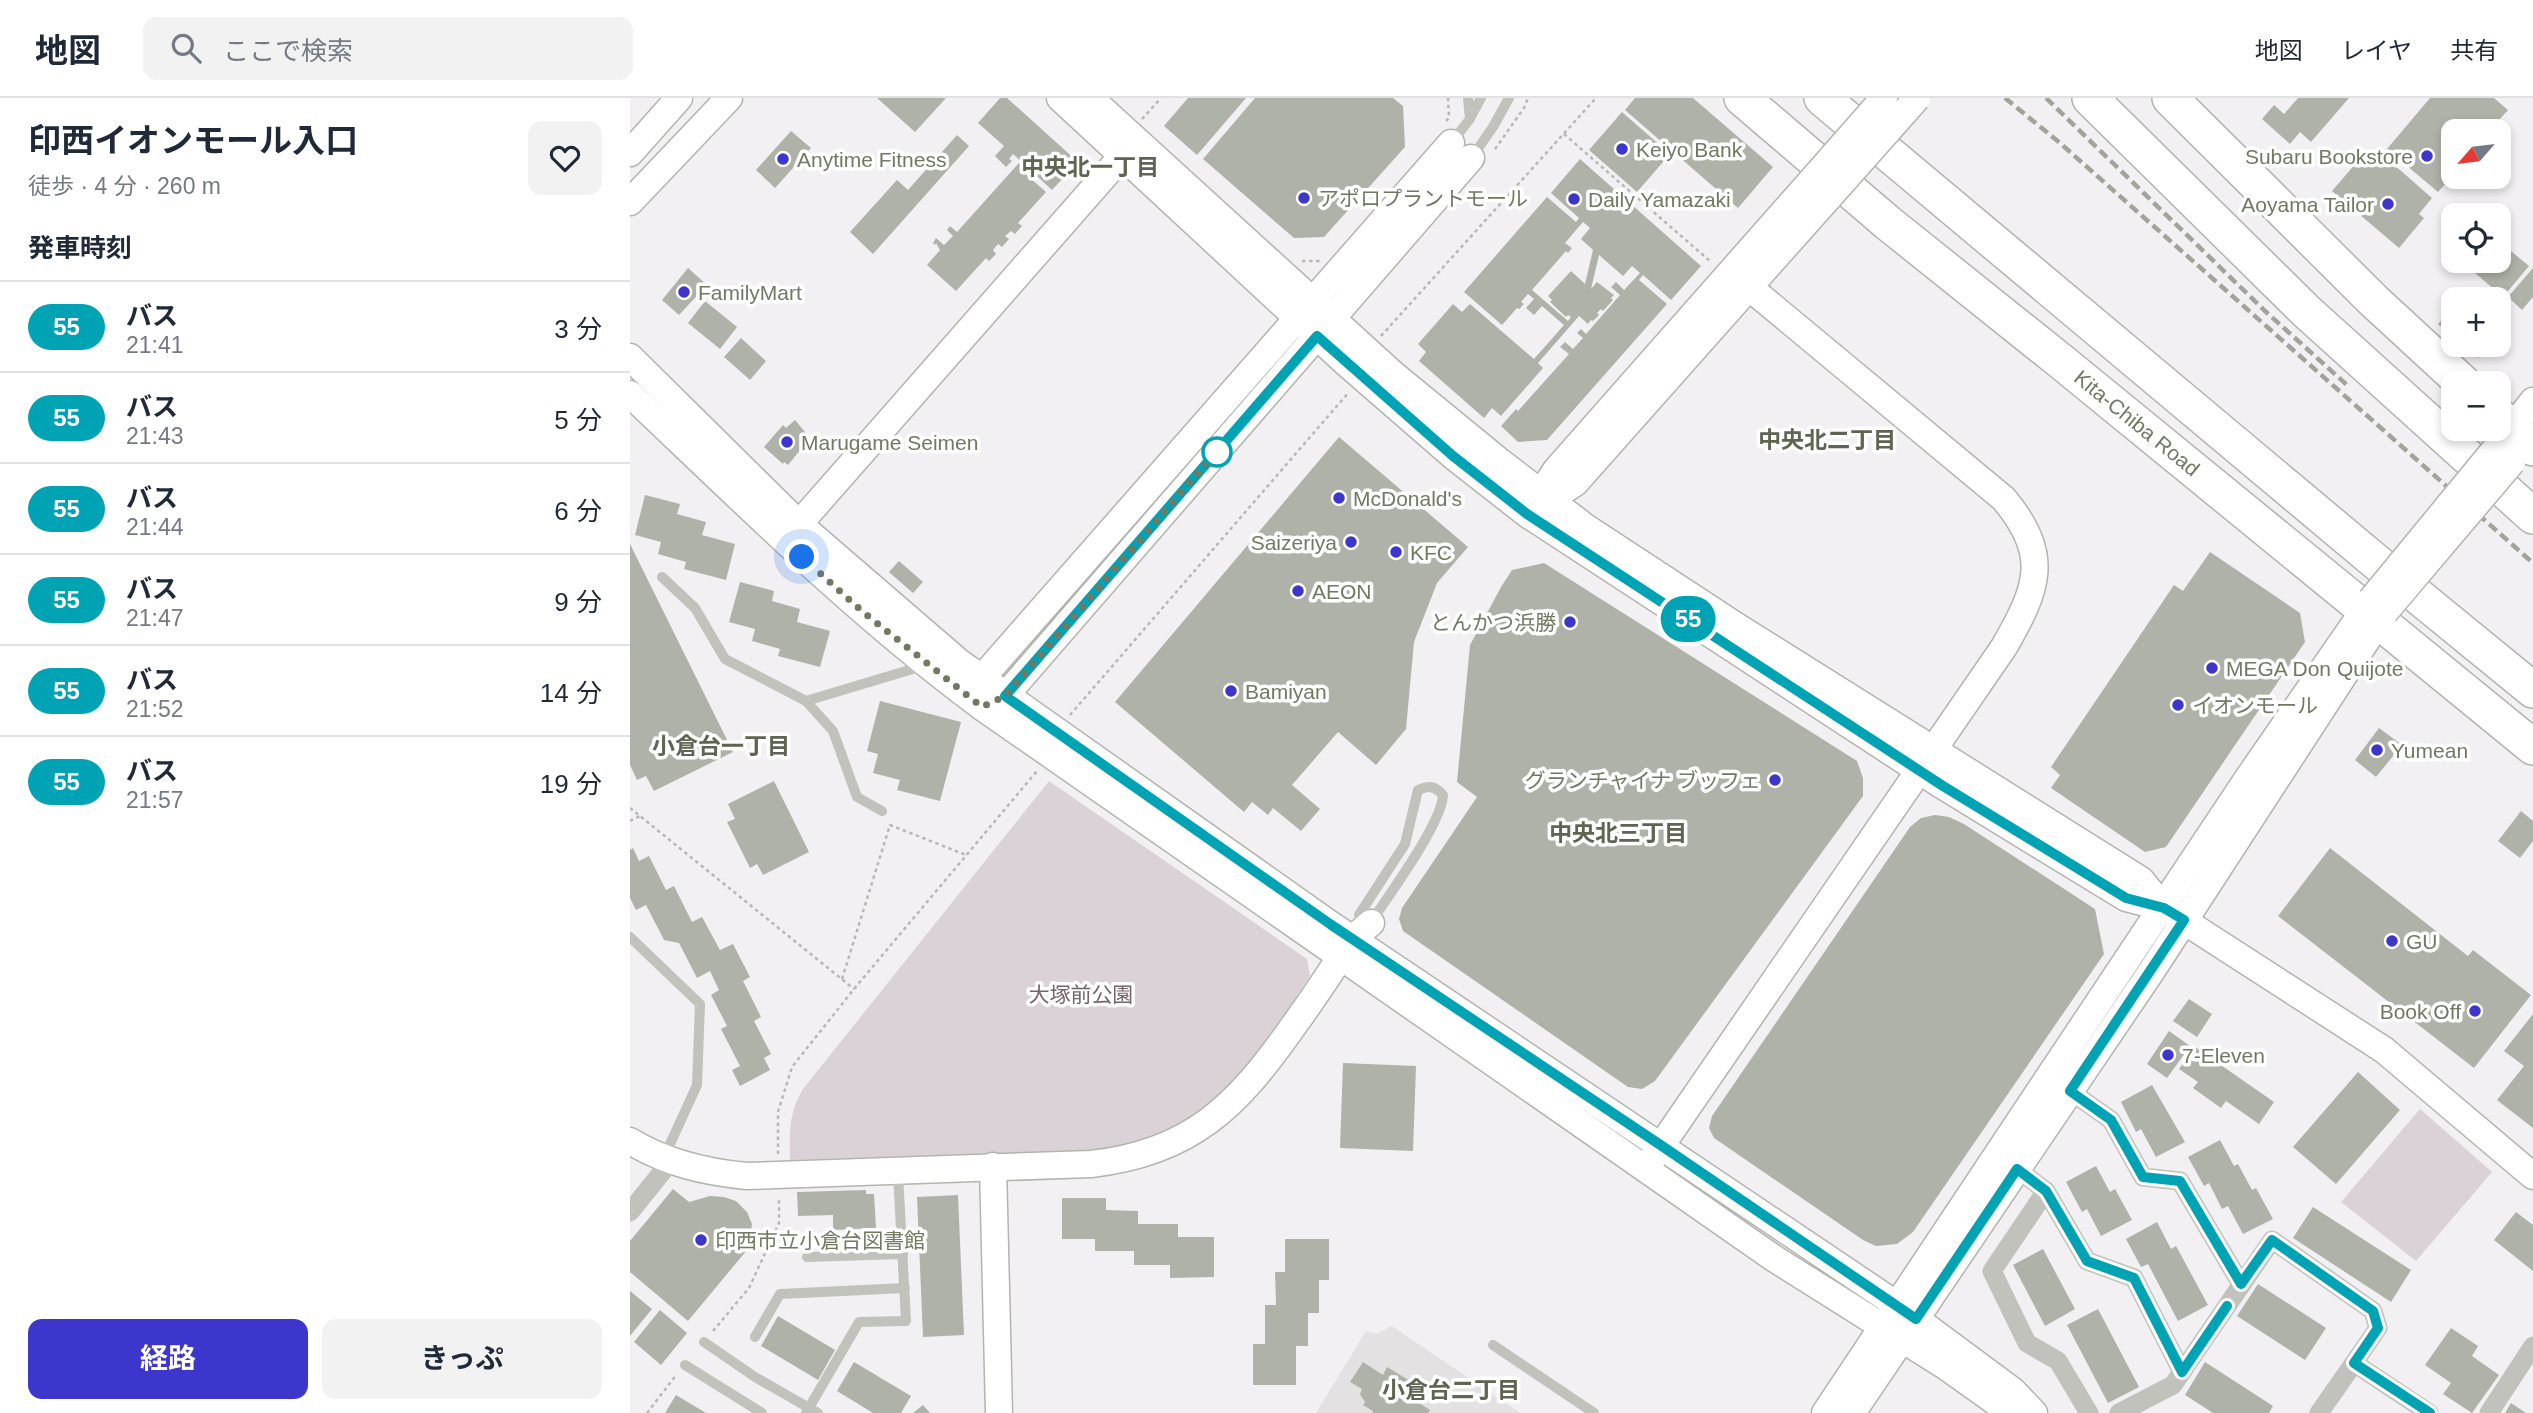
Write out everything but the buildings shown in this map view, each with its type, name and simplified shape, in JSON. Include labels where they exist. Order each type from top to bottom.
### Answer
[{"type":"highway","name":"Kita-Chiba Road","points":[[1742,98],[1888,223],[2375,611],[2533,747]]},
{"type":"highway","points":[[1822,98],[2533,690]]},
{"type":"highway","points":[[2090,98],[2306,311],[2533,516]]},
{"type":"highway","points":[[2170,98],[2374,300],[2450,371]]},
{"type":"street","points":[[630,153],[679,98]]},
{"type":"street","points":[[630,202],[729,98]]},
{"type":"street","points":[[1060,98],[1122,156],[1315,318]]},
{"type":"street","points":[[1090,98],[1453,456],[1539,502],[1926,760],[2126,898],[2174,914],[2384,1050],[2533,1177]]},
{"type":"street","points":[[1539,502],[1575,483],[1750,288],[1884,98]]},
{"type":"street","points":[[1539,502],[1556,470],[1820,189],[1917,98]]},
{"type":"street","points":[[993,702],[1463,146]]},
{"type":"street","points":[[799,524],[1122,156]]},
{"type":"street","points":[[1646,1170],[2004,647],[2024,613],[2033,585],[2035,562],[2032,542],[2021,519],[2004,499],[1750,288]]},
{"type":"street","points":[[981,679],[1315,318]]},
{"type":"street","points":[[630,357],[799,524],[981,679],[993,702]]},
{"type":"street","points":[[630,394],[781,538],[926,665],[993,702],[1355,934],[1662,1146],[1899,1323],[2008,1413]]},
{"type":"street","points":[[1825,1413],[1899,1323],[2017,1169],[2070,1091],[2174,914],[2248,778],[2375,611],[2516,440],[2533,401]]},
{"type":"street","points":[[1852,1413],[1899,1323],[2174,914]]},
{"type":"street","points":[[630,1140],[667,1159],[703,1170],[747,1176],[1115,1161],[1161,1148],[1198,1129],[1241,1094],[1261,1072],[1355,934]]},
{"type":"street","points":[[1355,934],[1646,1170],[1775,1259],[1899,1323],[2013,1391],[2034,1413]]},
{"type":"street","points":[[2070,1091],[2111,1120],[2143,1177],[2180,1181],[2241,1284]]},
{"type":"street","points":[[630,1212],[667,1159]]},
{"type":"street","points":[[993,1166],[999,1413]]},
{"type":"street","points":[[2017,1169],[2046,1191],[2087,1261],[2134,1278],[2182,1372]]},
{"type":"street","points":[[2046,1191],[1992,1272],[2027,1343],[2058,1361],[2088,1413]]},
{"type":"street","points":[[2119,1413],[2173,1385],[2272,1240],[2373,1311],[2378,1328],[2319,1413]]},
{"type":"street","points":[[2489,1413],[2533,1346]]},
{"type":"street","points":[[2354,1363],[2430,1413]]},
{"type":"lane","points":[[1463,146],[1469,119],[1468,98]]},
{"type":"lane","points":[[1469,119],[1481,98]]},
{"type":"lane","points":[[1463,146],[1493,127],[1509,98]]},
{"type":"lane","points":[[662,577],[695,608],[725,659],[806,701],[833,731],[858,797],[882,811]]},
{"type":"lane","points":[[806,701],[926,665]]},
{"type":"lane","points":[[1425,787],[1438,789],[1444,794],[1443,805],[1433,824],[1355,934],[1405,844],[1418,790],[1425,787]]},
{"type":"lane","points":[[630,937],[701,1004],[698,1085],[667,1159]]},
{"type":"lane","points":[[704,1342],[811,1411],[859,1322],[906,1321],[898,1170]]},
{"type":"lane","points":[[807,1257],[903,1254]]},
{"type":"lane","points":[[755,1337],[780,1294],[905,1287]]},
{"type":"lane","points":[[1493,1345],[1594,1413]]},
{"type":"lane","points":[[685,1365],[762,1413]]},
{"type":"path","points":[[1135,112],[1142,119],[1161,98]]},
{"type":"path","points":[[1448,98],[1449,118],[1463,146],[1524,108],[1528,98]]},
{"type":"path","points":[[1372,332],[1379,339],[1596,98]]},
{"type":"path","points":[[1564,134],[1716,267]]},
{"type":"path","points":[[1296,261],[1322,261]]},
{"type":"path","points":[[1068,718],[1352,388]]},
{"type":"path","points":[[778,1157],[778,1112],[792,1067],[1041,766]]},
{"type":"path","points":[[630,808],[854,989]]},
{"type":"path","points":[[630,821],[640,816]]},
{"type":"path","points":[[842,979],[890,825],[966,856]]},
{"type":"path","points":[[750,1288],[779,1223],[779,1189]]},
{"type":"shaded area","points":[[1392,1326],[1520,1413],[1316,1413],[1366,1331],[1377,1334]]},
{"type":"green space","name":"大塚前公園","points":[[1049,781],[1307,959],[1310,976],[1266,1041],[1221,1094],[1196,1115],[1166,1131],[1130,1143],[1087,1151],[790,1160],[791,1123],[803,1089]]},
{"type":"green space","points":[[2420,1109],[2492,1172],[2416,1261],[2341,1202]]},
{"type":"railway","points":[[2005,98],[2060,143],[2533,563]]},
{"type":"railway","points":[[2046,98],[2265,311],[2347,385]]},
{"type":"bus line","name":"55","points":[[2227,1306],[2182,1372],[2134,1278],[2087,1261],[2046,1191],[2017,1169],[1916,1319],[1330,924],[1005,696],[1317,336],[1453,456],[1527,514],[1943,786],[2126,898],[2164,908],[2184,920],[2070,1091],[2111,1120],[2143,1177],[2180,1181],[2241,1284],[2272,1240],[2373,1311],[2378,1328],[2354,1363],[2430,1413]]},
{"type":"place","name":"Keiyo Bank","points":[[1622,149]]},
{"type":"place","name":"Subaru Bookstore","points":[[2427,156]]},
{"type":"place","name":"Anytime Fitness","points":[[783,159]]},
{"type":"place","name":"アポロプラントモール","points":[[1304,198]]},
{"type":"place","name":"Daily Yamazaki","points":[[1574,199]]},
{"type":"place","name":"Aoyama Tailor","points":[[2388,204]]},
{"type":"place","name":"FamilyMart","points":[[684,292]]},
{"type":"place","name":"Marugame Seimen","points":[[787,442]]},
{"type":"place","name":"McDonald's","points":[[1339,498]]},
{"type":"place","name":"Saizeriya","points":[[1351,542]]},
{"type":"place","name":"KFC","points":[[1396,552]]},
{"type":"place","name":"AEON","points":[[1298,591]]},
{"type":"place","name":"とんかつ浜勝","points":[[1570,622]]},
{"type":"place","name":"MEGA Don Quijote","points":[[2212,668]]},
{"type":"place","name":"Bamiyan","points":[[1231,691]]},
{"type":"place","name":"イオンモール","points":[[2178,705]]},
{"type":"place","name":"Yumean","points":[[2377,750]]},
{"type":"place","name":"グランチャイナ ブッフェ","points":[[1775,780]]},
{"type":"place","name":"GU","points":[[2392,941]]},
{"type":"place","name":"Book Off","points":[[2475,1011]]},
{"type":"place","name":"7-Eleven","points":[[2168,1055]]},
{"type":"place","name":"印西市立小倉台図書館","points":[[701,1240]]},
{"type":"district","name":"中央北一丁目","points":[[1090,167]]},
{"type":"district","name":"中央北二丁目","points":[[1827,440]]},
{"type":"district","name":"小倉台一丁目","points":[[721,746]]},
{"type":"district","name":"中央北三丁目","points":[[1618,833]]},
{"type":"district","name":"小倉台二丁目","points":[[1451,1390]]},
{"type":"route","points":[[802,557],[863,612],[982,707],[1005,696],[1224,443],[1217,452]]}]
